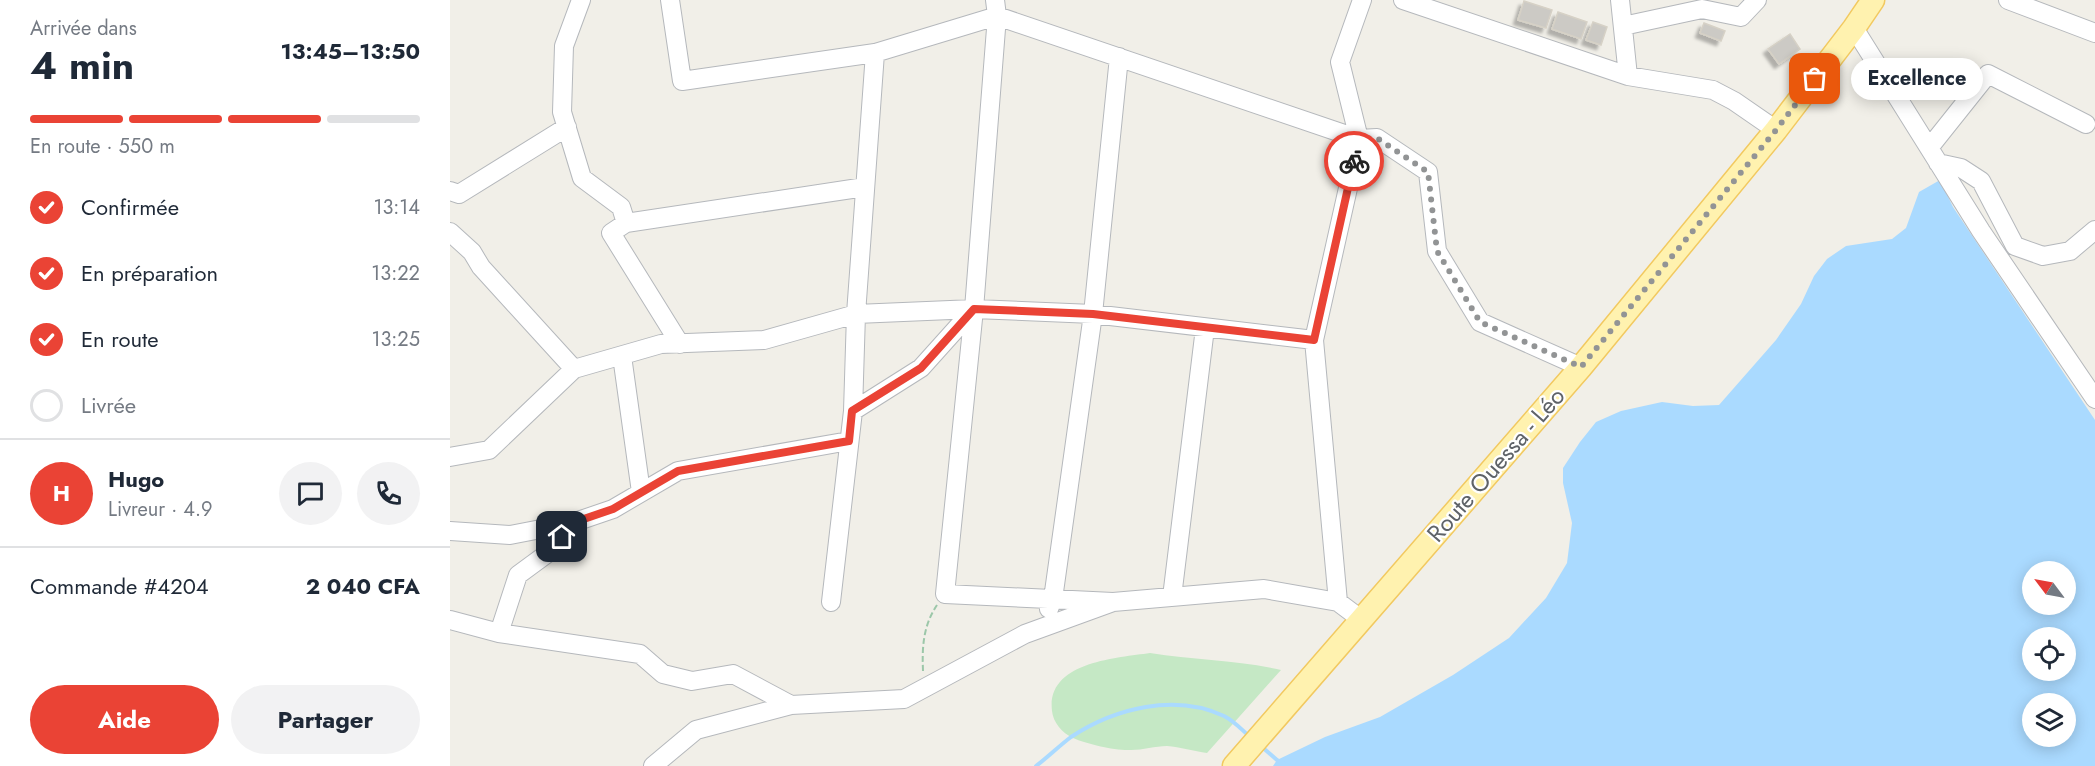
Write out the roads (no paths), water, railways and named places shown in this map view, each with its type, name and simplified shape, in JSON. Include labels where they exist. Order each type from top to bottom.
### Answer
[{"type":"main road","name":"Route Ouessa - Léo","points":[[1239,761],[1581,367],[1776,130],[1873,0]]},
{"type":"street","points":[[581,0],[564,46],[562,112],[582,178],[621,207],[626,223]]},
{"type":"street","points":[[670,0],[682,81],[875,53],[996,8],[1119,57],[1359,139],[1377,138],[1428,172],[1437,251],[1480,322],[1581,367]]},
{"type":"street","points":[[1338,602],[1314,340],[1359,139],[1340,62],[1362,0]]},
{"type":"street","points":[[1403,0],[1628,76],[1713,90],[1734,101],[1776,130]]},
{"type":"street","points":[[1620,0],[1628,76]]},
{"type":"street","points":[[1623,26],[1702,9],[1741,17],[1757,0]]},
{"type":"street","points":[[2008,0],[2095,33]]},
{"type":"street","points":[[996,8],[974,309],[945,594],[1113,602],[1264,589],[1338,602],[1362,620]]},
{"type":"street","points":[[1854,28],[1981,231],[2095,399]]},
{"type":"street","points":[[831,602],[852,411],[856,314],[875,53]]},
{"type":"street","points":[[1043,628],[1053,599],[1093,314],[1119,57]]},
{"type":"street","points":[[1934,156],[1988,74],[2086,124]]},
{"type":"street","points":[[450,191],[459,194],[567,127]]},
{"type":"street","points":[[1934,156],[1961,168],[1981,181],[2015,246],[2043,256],[2061,253],[2070,251],[2095,230]]},
{"type":"street","points":[[680,344],[611,233],[626,223],[865,187]]},
{"type":"street","points":[[450,231],[472,252],[481,267],[574,369]]},
{"type":"street","points":[[450,457],[489,450],[574,369],[661,344],[764,340],[856,314],[974,309],[1093,314],[1314,340]]},
{"type":"street","points":[[852,411],[921,368],[974,309]]},
{"type":"street","points":[[1172,597],[1205,327]]},
{"type":"street","points":[[622,356],[641,492]]},
{"type":"street","points":[[450,531],[510,536],[572,523],[613,509],[678,471],[849,441]]},
{"type":"street","points":[[499,633],[518,575],[552,550],[572,523]]},
{"type":"street","points":[[653,766],[696,730],[791,705],[904,699],[1025,634],[1113,602]]},
{"type":"street","points":[[450,620],[499,633],[640,654],[663,674],[692,681],[733,674],[791,705]]},
{"type":"water","points":[[1940,180],[1953,207],[2095,420],[2095,766],[1273,766],[1277,760],[1325,737],[1380,717],[1453,675],[1509,638],[1546,598],[1567,563],[1572,523],[1563,483],[1563,468],[1596,422],[1621,411],[1662,402],[1693,406],[1719,405],[1776,340],[1801,304],[1814,276],[1827,259],[1846,246],[1892,239],[1906,228],[1919,192]]},
{"type":"waterway","points":[[1036,766],[1071,737],[1088,727],[1107,718],[1146,707],[1166,705],[1205,709],[1228,718],[1249,736]]},
{"type":"waterway","points":[[1262,747],[1288,766]]},
{"type":"place","name":"Excellence","points":[[1815,79]]}]
